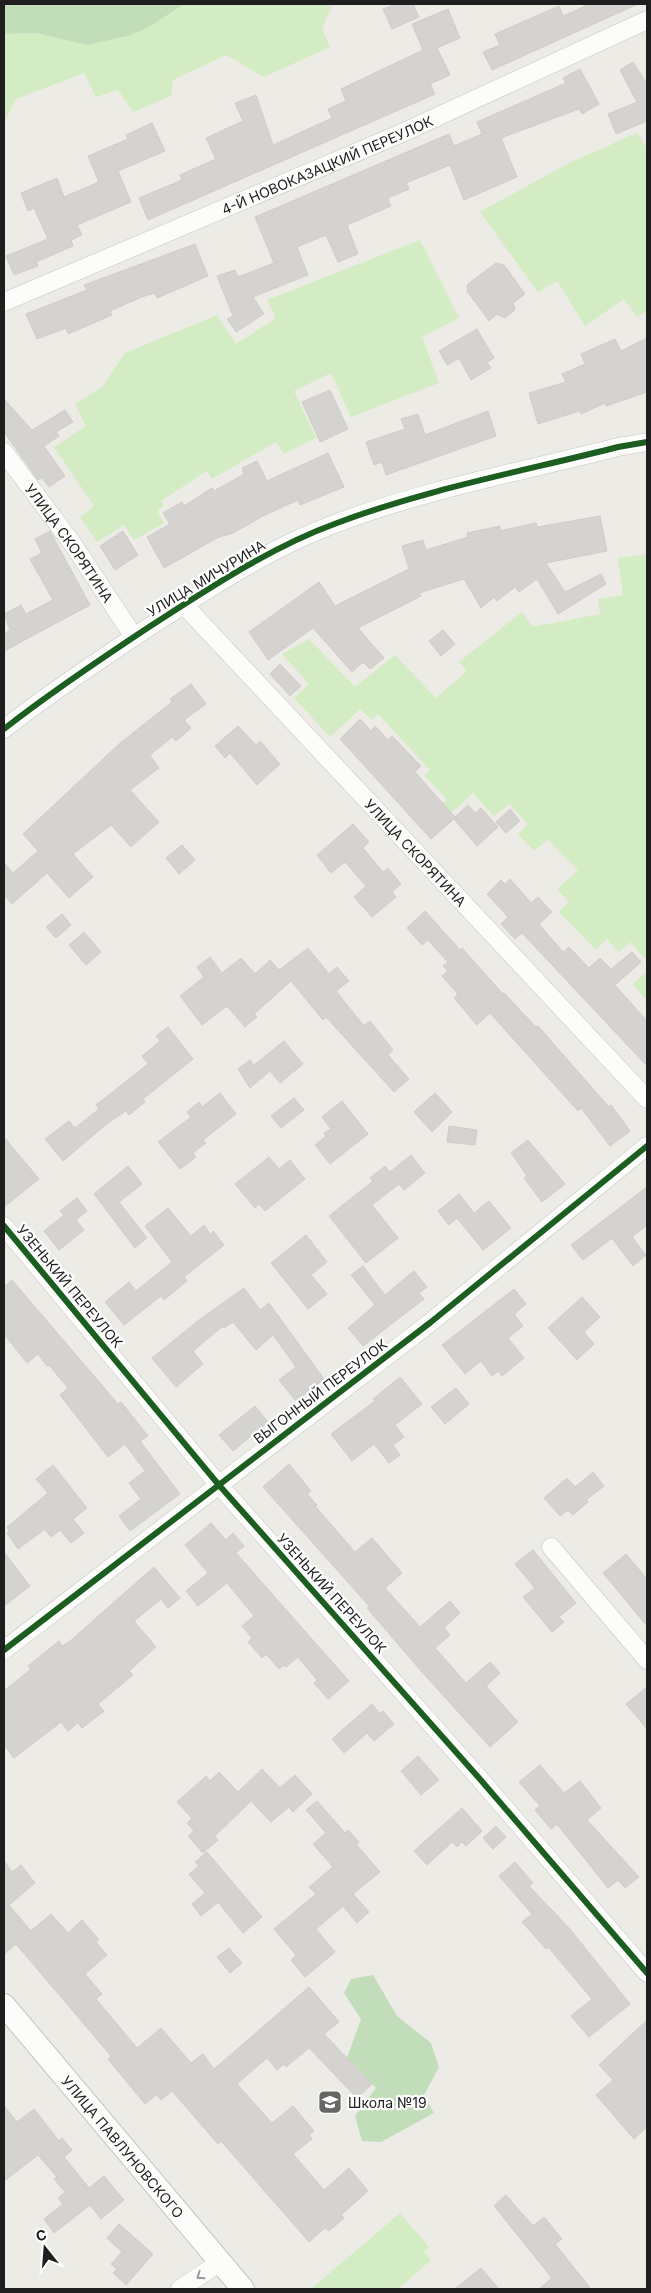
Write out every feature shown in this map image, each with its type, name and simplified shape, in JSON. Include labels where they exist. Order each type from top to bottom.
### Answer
[{"type":"street","name":"4-Й НОВОКАЗАЦКИЙ ПЕРЕУЛОК","points":[[4,302],[402,133],[647,20]]},
{"type":"street","name":"УЛИЦА МИЧУРИНА","points":[[4,729],[134,637],[184,605],[275,551],[337,523],[474,483],[618,447],[647,442]]},
{"type":"street","name":"УЛИЦА СКОРЯТИНА","points":[[4,452],[72,543],[134,637]]},
{"type":"street","name":"УЛИЦА СКОРЯТИНА","points":[[184,605],[647,1099]]},
{"type":"street","name":"ВЫГОННЫЙ ПЕРЕУЛОК","points":[[4,1650],[431,1322],[647,1146]]},
{"type":"street","name":"УЗЕНЬКИЙ ПЕРЕУЛОК","points":[[4,1226],[218,1484],[479,1778],[647,1973]]},
{"type":"street","points":[[550,1547],[647,1660]]},
{"type":"street","name":"УЛИЦА ПАВЛУНОВСКОГО","points":[[4,2005],[243,2289]]},
{"type":"street","points":[[180,2289],[220,2262]]},
{"type":"green space","points":[[183,4],[333,4],[322,29],[330,47],[264,77],[226,55],[173,80],[171,96],[133,112],[118,90],[96,97],[84,73],[16,99],[4,122],[4,34],[36,33],[86,45]]},
{"type":"green space","points":[[183,4],[151,26],[128,36],[86,45],[36,33],[4,34],[4,5]]},
{"type":"green space","points":[[637,133],[647,148],[647,311],[637,317],[624,299],[585,326],[557,281],[538,292],[480,212],[571,162]]},
{"type":"green space","points":[[420,240],[459,318],[422,337],[439,383],[351,417],[331,373],[294,391],[316,438],[284,454],[276,442],[212,479],[207,471],[161,501],[164,506],[157,510],[164,523],[134,540],[124,525],[97,542],[80,517],[94,506],[54,447],[86,426],[75,404],[102,387],[125,353],[217,315],[236,344],[276,318],[267,300]]},
{"type":"green space","points":[[647,554],[647,961],[630,942],[619,952],[607,939],[596,950],[559,912],[569,902],[557,889],[578,870],[548,840],[534,851],[518,834],[528,824],[509,804],[494,816],[473,793],[449,815],[441,806],[447,800],[424,775],[430,770],[378,714],[372,720],[360,709],[330,737],[294,698],[309,684],[282,654],[309,639],[355,687],[395,655],[436,698],[467,671],[459,662],[522,612],[533,627],[600,614],[598,599],[623,595],[618,558]]},
{"type":"green space","points":[[647,971],[647,1001],[633,984]]},
{"type":"green space","points":[[373,1975],[397,2016],[431,2043],[439,2067],[424,2095],[434,2113],[381,2142],[362,2141],[355,2116],[376,2088],[347,2058],[361,2019],[344,1993],[351,1979]]},
{"type":"green space","points":[[400,2213],[429,2247],[424,2252],[431,2260],[398,2289],[311,2289]]},
{"type":"building","points":[[396,4],[413,4],[419,17],[392,29],[383,9]]},
{"type":"building","points":[[590,4],[638,4],[492,70],[483,52],[500,45],[495,34],[559,6],[563,16]]},
{"type":"building","points":[[448,9],[460,38],[437,48],[450,75],[430,84],[435,94],[148,220],[139,198],[182,180],[180,175],[216,159],[206,138],[243,121],[235,103],[256,95],[273,145],[332,118],[328,109],[346,101],[341,89],[423,50],[412,24]]},
{"type":"building","points":[[633,62],[647,84],[647,121],[616,134],[608,114],[637,102],[620,70]]},
{"type":"building","points":[[580,69],[599,104],[582,114],[579,109],[501,138],[517,177],[464,200],[450,165],[406,183],[409,189],[388,198],[391,206],[347,225],[358,254],[338,262],[326,235],[297,247],[308,275],[253,297],[264,314],[236,332],[227,319],[233,316],[217,276],[235,270],[238,277],[274,263],[255,217],[449,134],[454,146],[482,134],[477,122],[566,83],[563,78]]},
{"type":"building","points":[[152,123],[165,151],[118,171],[131,202],[77,225],[82,235],[71,240],[73,246],[36,262],[38,266],[14,275],[6,256],[48,239],[34,208],[28,211],[21,193],[57,178],[64,197],[99,182],[88,156],[128,139],[126,135]]},
{"type":"building","points":[[195,244],[208,276],[157,298],[155,293],[142,297],[110,311],[112,315],[68,334],[66,328],[37,339],[26,314],[87,290],[84,285]]},
{"type":"building","points":[[496,263],[504,265],[525,294],[513,303],[515,310],[505,318],[497,314],[489,321],[467,291],[468,284]]},
{"type":"building","points":[[477,329],[494,358],[487,362],[491,368],[471,380],[459,358],[447,365],[439,351]]},
{"type":"building","points":[[647,338],[647,392],[606,406],[605,403],[581,414],[579,411],[538,424],[529,393],[566,382],[562,374],[585,364],[581,354],[615,339],[621,351]]},
{"type":"building","points":[[330,390],[348,429],[320,442],[302,402]]},
{"type":"building","points":[[4,399],[32,430],[65,410],[73,422],[56,432],[59,436],[44,446],[65,476],[49,487],[42,478],[38,480],[4,432]]},
{"type":"building","points":[[488,411],[496,436],[386,475],[382,462],[374,465],[366,442],[405,429],[401,419],[418,414],[425,435]]},
{"type":"building","points":[[328,453],[344,487],[300,505],[298,500],[263,516],[233,533],[219,537],[164,568],[147,537],[170,524],[163,513],[182,502],[184,506],[212,488],[214,491],[244,474],[242,468],[257,461],[267,481]]},
{"type":"building","points":[[600,516],[607,551],[546,563],[565,592],[601,574],[606,584],[558,614],[537,579],[519,592],[515,587],[497,601],[494,597],[481,608],[464,579],[419,593],[421,596],[358,628],[384,658],[370,669],[363,662],[352,672],[313,628],[268,660],[249,632],[319,582],[335,606],[409,569],[402,546],[423,540],[426,550],[468,537],[467,533],[500,526],[500,531],[536,523],[537,527]]},
{"type":"building","points":[[50,531],[90,605],[4,651],[4,634],[10,630],[4,614],[21,605],[26,614],[53,600],[30,559],[42,553],[35,539]]},
{"type":"building","points":[[123,531],[138,555],[115,570],[100,546]]},
{"type":"building","points":[[443,630],[455,644],[441,656],[429,641]]},
{"type":"building","points":[[280,664],[301,686],[290,696],[270,674]]},
{"type":"building","points":[[191,684],[206,704],[184,720],[191,728],[176,741],[172,737],[150,755],[159,768],[130,790],[159,822],[131,847],[111,825],[73,854],[93,877],[69,898],[47,873],[12,904],[4,895],[4,863],[13,873],[38,851],[23,834],[119,744],[172,702],[170,699]]},
{"type":"building","points":[[360,719],[371,731],[375,726],[388,740],[392,736],[421,766],[415,772],[455,817],[468,805],[475,813],[481,808],[498,827],[477,846],[454,819],[431,839],[340,739]]},
{"type":"building","points":[[238,726],[256,745],[260,741],[280,764],[257,785],[230,753],[225,758],[215,746]]},
{"type":"building","points":[[510,809],[520,821],[506,833],[496,822]]},
{"type":"building","points":[[353,824],[369,842],[363,848],[383,872],[388,868],[401,884],[392,892],[396,897],[372,917],[354,897],[366,886],[345,862],[331,873],[317,855]]},
{"type":"building","points":[[182,845],[195,860],[179,874],[166,858]]},
{"type":"building","points":[[510,879],[531,903],[538,897],[552,912],[539,924],[563,952],[569,947],[589,968],[600,958],[611,969],[632,952],[641,962],[615,985],[647,1021],[647,1066],[522,933],[515,939],[501,924],[508,917],[487,894],[501,880],[505,884]]},
{"type":"building","points":[[425,911],[460,950],[462,948],[503,994],[536,1027],[538,1026],[609,1107],[611,1105],[630,1131],[610,1146],[581,1108],[578,1111],[490,1013],[477,1025],[454,998],[458,994],[442,976],[448,971],[443,966],[448,962],[428,940],[422,945],[407,928]]},
{"type":"building","points":[[62,914],[71,925],[56,938],[46,927]]},
{"type":"building","points":[[84,932],[101,952],[86,965],[69,945]]},
{"type":"building","points":[[308,948],[329,974],[337,967],[349,981],[336,991],[364,1026],[370,1021],[393,1050],[388,1055],[409,1079],[394,1092],[326,1017],[323,1020],[291,981],[254,1014],[257,1017],[245,1027],[227,1006],[202,1025],[180,996],[204,977],[197,967],[210,957],[222,973],[241,958],[255,974],[270,960],[279,970]]},
{"type":"building","points":[[168,1027],[193,1059],[143,1099],[145,1102],[129,1115],[126,1111],[109,1122],[63,1161],[45,1139],[69,1121],[75,1128],[99,1109],[96,1105],[148,1064],[142,1056],[160,1041],[156,1036]]},
{"type":"building","points":[[284,1041],[303,1064],[280,1083],[270,1071],[250,1088],[238,1069],[250,1060],[254,1065]]},
{"type":"building","points":[[220,1093],[236,1114],[203,1140],[206,1143],[193,1153],[196,1157],[180,1169],[158,1142],[191,1117],[187,1112],[199,1102],[202,1107]]},
{"type":"building","points":[[435,1093],[452,1112],[432,1132],[414,1112]]},
{"type":"building","points":[[294,1098],[304,1110],[281,1128],[271,1116]]},
{"type":"building","points":[[342,1101],[368,1134],[330,1164],[315,1145],[326,1136],[324,1133],[331,1129],[322,1117]]},
{"type":"building","points":[[449,1126],[477,1130],[475,1145],[447,1142]]},
{"type":"building","points":[[4,1137],[39,1179],[4,1207]]},
{"type":"building","points":[[528,1140],[565,1184],[542,1202],[524,1178],[527,1176],[511,1153]]},
{"type":"building","points":[[411,1155],[425,1173],[404,1190],[399,1184],[372,1205],[398,1238],[366,1263],[329,1216],[373,1181],[370,1178],[385,1166],[390,1172]]},
{"type":"building","points":[[269,1157],[279,1169],[290,1160],[305,1179],[265,1211],[259,1204],[255,1208],[235,1184]]},
{"type":"building","points":[[128,1166],[142,1184],[119,1202],[147,1238],[135,1248],[94,1194]]},
{"type":"building","points":[[647,1187],[647,1225],[632,1237],[646,1255],[633,1266],[612,1238],[583,1260],[571,1245]]},
{"type":"building","points":[[459,1194],[474,1213],[489,1201],[511,1228],[483,1250],[457,1218],[449,1225],[438,1211]]},
{"type":"building","points":[[77,1198],[87,1211],[76,1220],[84,1230],[59,1250],[44,1231],[64,1215],[60,1211]]},
{"type":"building","points":[[168,1208],[191,1236],[204,1225],[210,1234],[213,1231],[224,1245],[184,1277],[187,1281],[164,1300],[161,1296],[124,1325],[105,1302],[129,1282],[136,1291],[172,1262],[145,1226]]},
{"type":"building","points":[[306,1235],[327,1262],[311,1275],[327,1294],[308,1309],[271,1263]]},
{"type":"building","points":[[363,1266],[385,1295],[414,1271],[427,1287],[419,1293],[424,1299],[363,1346],[348,1328],[375,1305],[351,1275]]},
{"type":"building","points":[[12,1280],[118,1404],[121,1402],[148,1436],[140,1441],[180,1494],[130,1531],[119,1516],[141,1499],[129,1483],[145,1471],[125,1444],[108,1457],[60,1395],[68,1388],[49,1365],[47,1366],[38,1354],[27,1363],[4,1334],[4,1287]]},
{"type":"building","points":[[244,1288],[260,1310],[269,1303],[324,1379],[296,1401],[279,1380],[296,1367],[273,1335],[256,1350],[233,1322],[224,1328],[223,1326],[193,1351],[203,1364],[176,1387],[152,1358],[199,1320]]},
{"type":"building","points":[[514,1289],[526,1304],[514,1314],[523,1326],[508,1338],[524,1358],[502,1376],[498,1371],[492,1376],[481,1361],[465,1374],[442,1345]]},
{"type":"building","points":[[582,1297],[600,1317],[584,1332],[594,1344],[577,1360],[548,1328]]},
{"type":"building","points":[[400,1377],[422,1404],[395,1425],[404,1437],[393,1445],[400,1455],[389,1463],[374,1444],[352,1461],[331,1434],[375,1401],[373,1399]]},
{"type":"building","points":[[456,1388],[469,1404],[445,1424],[431,1407]]},
{"type":"building","points":[[255,1406],[268,1422],[233,1451],[219,1435]]},
{"type":"building","points":[[289,1464],[311,1491],[307,1494],[317,1505],[315,1506],[355,1552],[372,1538],[402,1573],[385,1588],[420,1627],[450,1601],[460,1613],[444,1628],[450,1635],[435,1648],[466,1683],[490,1662],[500,1673],[486,1686],[518,1722],[490,1747],[422,1672],[367,1608],[369,1606],[263,1487]]},
{"type":"building","points":[[53,1465],[87,1508],[73,1519],[84,1533],[71,1543],[60,1530],[51,1537],[45,1529],[18,1549],[7,1533],[10,1531],[7,1527],[48,1493],[36,1479]]},
{"type":"building","points":[[593,1472],[604,1486],[586,1500],[588,1502],[573,1515],[568,1510],[560,1516],[544,1498],[567,1478],[575,1487]]},
{"type":"building","points":[[211,1523],[226,1540],[233,1533],[244,1546],[236,1553],[349,1681],[328,1699],[314,1683],[317,1680],[298,1657],[286,1667],[284,1665],[279,1669],[266,1654],[262,1658],[248,1642],[252,1638],[242,1626],[254,1616],[227,1583],[198,1606],[186,1591],[208,1573],[185,1545]]},
{"type":"building","points":[[533,1550],[576,1603],[559,1617],[564,1622],[552,1632],[523,1597],[535,1588],[515,1564]]},
{"type":"building","points":[[4,1552],[30,1586],[4,1606]]},
{"type":"building","points":[[626,1554],[647,1579],[647,1626],[603,1573]]},
{"type":"building","points":[[154,1567],[180,1598],[168,1608],[161,1599],[134,1621],[156,1647],[129,1671],[133,1675],[98,1704],[104,1711],[82,1728],[78,1723],[68,1731],[61,1722],[14,1758],[4,1745],[4,1691],[31,1669],[28,1666],[59,1641],[62,1646],[69,1642]]},
{"type":"building","points":[[647,1687],[647,1729],[626,1704]]},
{"type":"building","points":[[372,1704],[380,1714],[383,1711],[394,1724],[374,1741],[367,1733],[344,1753],[332,1739]]},
{"type":"building","points":[[418,1756],[439,1780],[421,1795],[401,1771]]},
{"type":"building","points":[[540,1765],[564,1793],[580,1781],[601,1808],[587,1820],[639,1877],[625,1888],[618,1880],[608,1888],[557,1824],[551,1829],[535,1810],[540,1806],[519,1782]]},
{"type":"building","points":[[262,1769],[280,1788],[295,1775],[312,1794],[293,1812],[289,1807],[271,1822],[251,1801],[215,1836],[218,1840],[203,1853],[188,1836],[194,1831],[187,1823],[192,1818],[177,1802],[206,1776],[210,1781],[219,1772],[238,1792]]},
{"type":"building","points":[[317,1801],[345,1833],[348,1830],[359,1842],[356,1844],[380,1872],[353,1894],[369,1912],[357,1923],[343,1906],[316,1929],[335,1952],[305,1977],[291,1960],[296,1955],[274,1929],[316,1894],[309,1887],[333,1867],[313,1844],[326,1833],[306,1810]]},
{"type":"building","points":[[462,1808],[482,1831],[466,1846],[462,1842],[457,1847],[452,1842],[427,1865],[414,1851]]},
{"type":"building","points":[[496,1826],[506,1837],[493,1849],[483,1838]]},
{"type":"building","points":[[207,1852],[262,1917],[243,1933],[218,1902],[201,1916],[192,1904],[205,1893],[189,1874],[199,1866],[195,1862]]},
{"type":"building","points":[[4,1861],[12,1872],[21,1865],[35,1883],[9,1905],[31,1931],[51,1914],[68,1933],[82,1920],[99,1940],[96,1942],[107,1955],[85,1974],[102,1994],[96,1999],[137,2048],[161,2028],[191,2063],[203,2054],[214,2069],[309,1987],[339,2022],[324,2034],[372,2084],[357,2098],[309,2048],[286,2067],[284,2064],[277,2070],[267,2058],[237,2084],[272,2123],[293,2106],[314,2131],[309,2135],[312,2139],[293,2154],[324,2190],[349,2168],[368,2191],[341,2215],[344,2218],[329,2231],[325,2228],[309,2242],[221,2141],[218,2144],[172,2091],[161,2100],[156,2095],[145,2104],[108,2059],[111,2056],[16,1944],[4,1954]]},
{"type":"building","points":[[515,1862],[533,1883],[529,1886],[569,1928],[630,2004],[589,2037],[571,2016],[592,1999],[548,1947],[546,1949],[522,1922],[532,1914],[499,1876]]},
{"type":"building","points":[[229,1948],[242,1963],[230,1973],[217,1957]]},
{"type":"building","points":[[647,2020],[647,2127],[634,2139],[596,2095],[613,2080],[599,2065]]},
{"type":"building","points":[[4,2106],[17,2122],[34,2109],[59,2141],[62,2138],[72,2150],[64,2157],[89,2188],[104,2176],[124,2200],[101,2219],[90,2205],[54,2233],[44,2219],[63,2204],[58,2198],[65,2192],[54,2179],[57,2177],[38,2155],[4,2181]]},
{"type":"building","points":[[506,2195],[533,2226],[544,2217],[562,2239],[555,2244],[591,2289],[539,2289],[552,2278],[494,2206]]},
{"type":"building","points":[[119,2224],[153,2254],[126,2285],[113,2273],[117,2269],[111,2264],[122,2252],[107,2238]]},
{"type":"building","points":[[481,2268],[499,2289],[455,2289]]},
{"type":"cycle path","points":[[4,729],[77,676],[197,596],[265,556],[313,533],[371,511],[441,490],[618,447],[647,442]]},
{"type":"cycle path","points":[[4,1650],[431,1322],[647,1146]]},
{"type":"cycle path","points":[[4,1226],[218,1484],[479,1778],[647,1973]]},
{"type":"place","name":"Школа №19","points":[[330,2102]]}]
